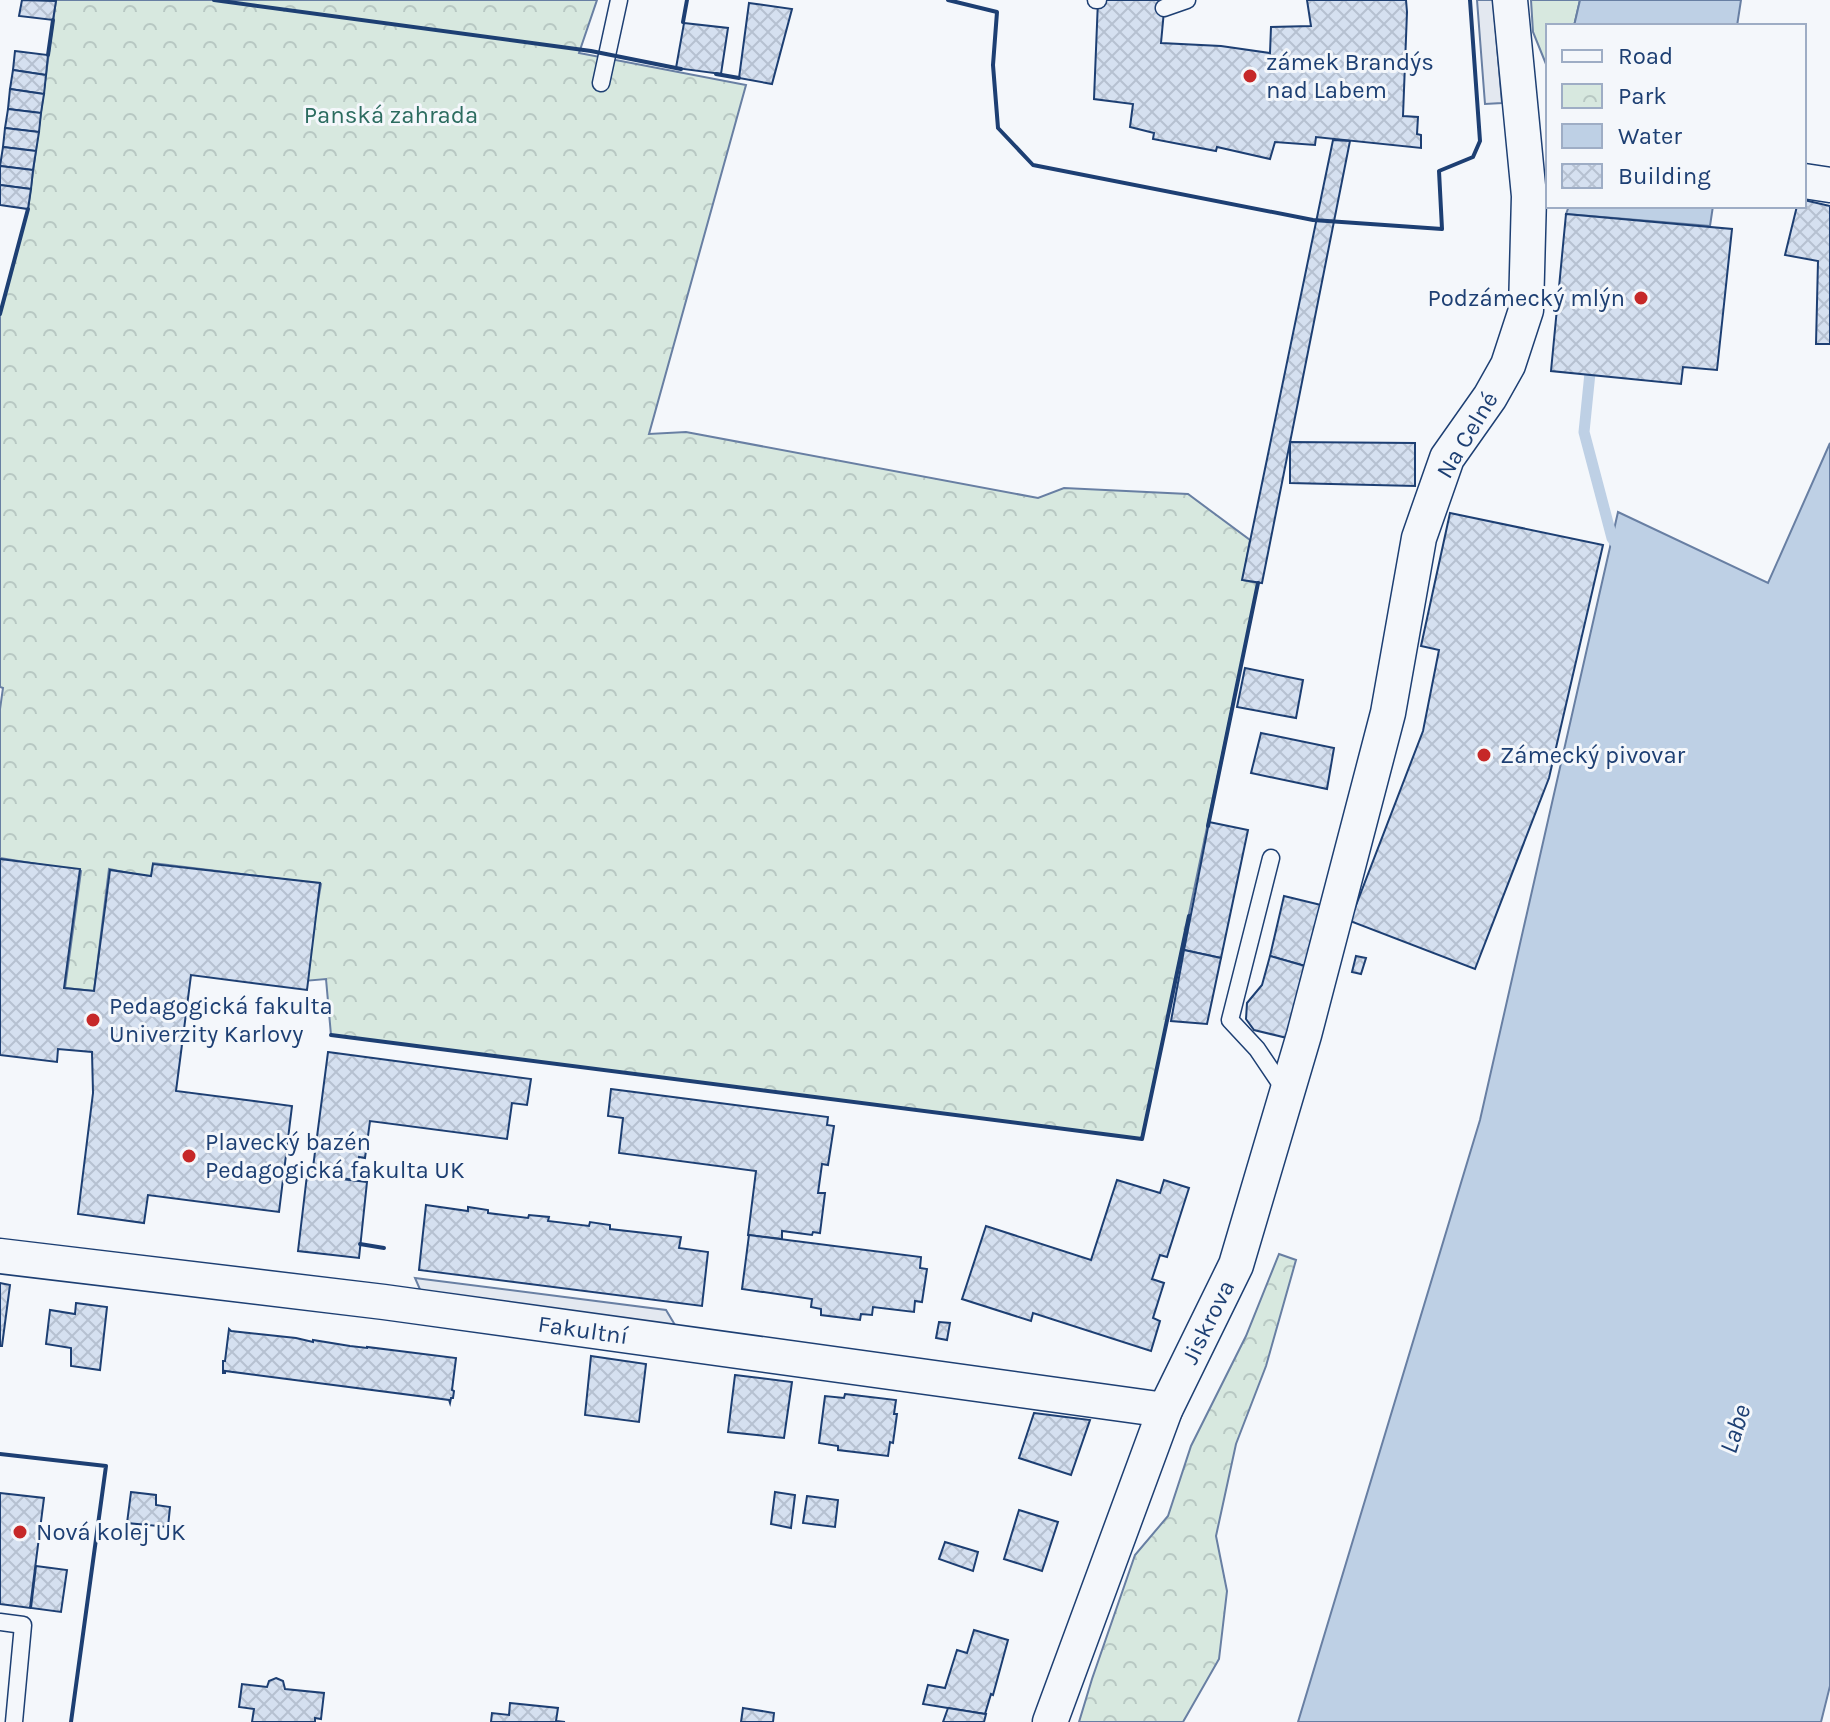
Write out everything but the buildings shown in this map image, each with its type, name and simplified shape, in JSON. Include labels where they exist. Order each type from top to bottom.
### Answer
[{"type":"street","name":"Na Celné","points":[[1336,913],[1388,713],[1419,538],[1428,508],[1447,458],[1490,397],[1508,365],[1526,310],[1529,196],[1535,138],[1510,0]]},
{"type":"street","points":[[1806,181],[1830,185]]},
{"type":"street","name":"Jiskrova","points":[[1050,1722],[1165,1410],[1236,1265],[1336,913]]},
{"type":"street","name":"Fakultní","points":[[0,1256],[384,1302],[1165,1410]]},
{"type":"lane","points":[[601,83],[619,0]]},
{"type":"lane","points":[[1164,8],[1187,0]]},
{"type":"lane","points":[[1271,858],[1230,1020],[1257,1049],[1287,1093]]},
{"type":"lane","points":[[0,1622],[23,1625],[14,1722]]},
{"type":"green space","name":"Panská zahrada","points":[[56,0],[597,0],[579,53],[746,85],[649,434],[686,432],[1038,498],[1064,488],[1188,494],[1250,540],[1243,580],[1258,583],[1142,1139],[331,1035],[326,979],[304,981],[321,884],[153,863],[152,878],[109,869],[94,991],[65,988],[81,871],[0,858],[0,709],[3,688],[0,687],[0,314],[28,209]]},
{"type":"green space","points":[[1531,0],[1580,0],[1574,24],[1546,24],[1546,64],[1533,32]]},
{"type":"green space","points":[[1279,1254],[1296,1260],[1266,1366],[1236,1444],[1216,1536],[1227,1591],[1219,1659],[1183,1722],[1079,1722],[1135,1555],[1168,1516],[1191,1446],[1246,1336]]},
{"type":"shaded area","points":[[1477,0],[1493,0],[1502,103],[1485,104]]},
{"type":"shaded area","points":[[415,1278],[666,1310],[681,1335],[425,1301]]},
{"type":"water","points":[[1580,0],[1741,0],[1737,24],[1574,24]]},
{"type":"water","points":[[1568,208],[1713,208],[1710,226],[1566,214]]},
{"type":"water","name":"Labe","points":[[1830,443],[1830,1686],[1821,1722],[1298,1722],[1480,1120],[1618,512],[1768,583]]},
{"type":"waterway","points":[[1591,363],[1584,432],[1612,538],[1619,548]]},
{"type":"wall","points":[[214,0],[591,51],[681,69]]},
{"type":"wall","points":[[683,22],[687,0]]},
{"type":"wall","points":[[948,0],[997,12],[993,65],[998,128],[1033,165],[1313,220],[1442,229],[1439,171],[1473,157],[1480,141],[1470,0]]},
{"type":"wall","points":[[48,55],[53,20]]},
{"type":"wall","points":[[716,74],[739,78]]},
{"type":"wall","points":[[0,314],[28,209]]},
{"type":"wall","points":[[1208,826],[1258,583]]},
{"type":"wall","points":[[331,1035],[1142,1139],[1189,916]]},
{"type":"wall","points":[[360,1244],[384,1248]]},
{"type":"wall","points":[[0,1454],[106,1466],[71,1722]]},
{"type":"place","name":"zámek Brandýs nad Labem","points":[[1250,76]]},
{"type":"place","name":"Podzámecký mlýn","points":[[1641,298]]},
{"type":"place","name":"Zámecký pivovar","points":[[1484,755]]},
{"type":"place","name":"Pedagogická fakulta Univerzity Karlovy","points":[[93,1020]]},
{"type":"place","name":"Plavecký bazén Pedagogická fakulta UK","points":[[189,1156]]},
{"type":"place","name":"Nová kolej UK","points":[[20,1532]]}]
